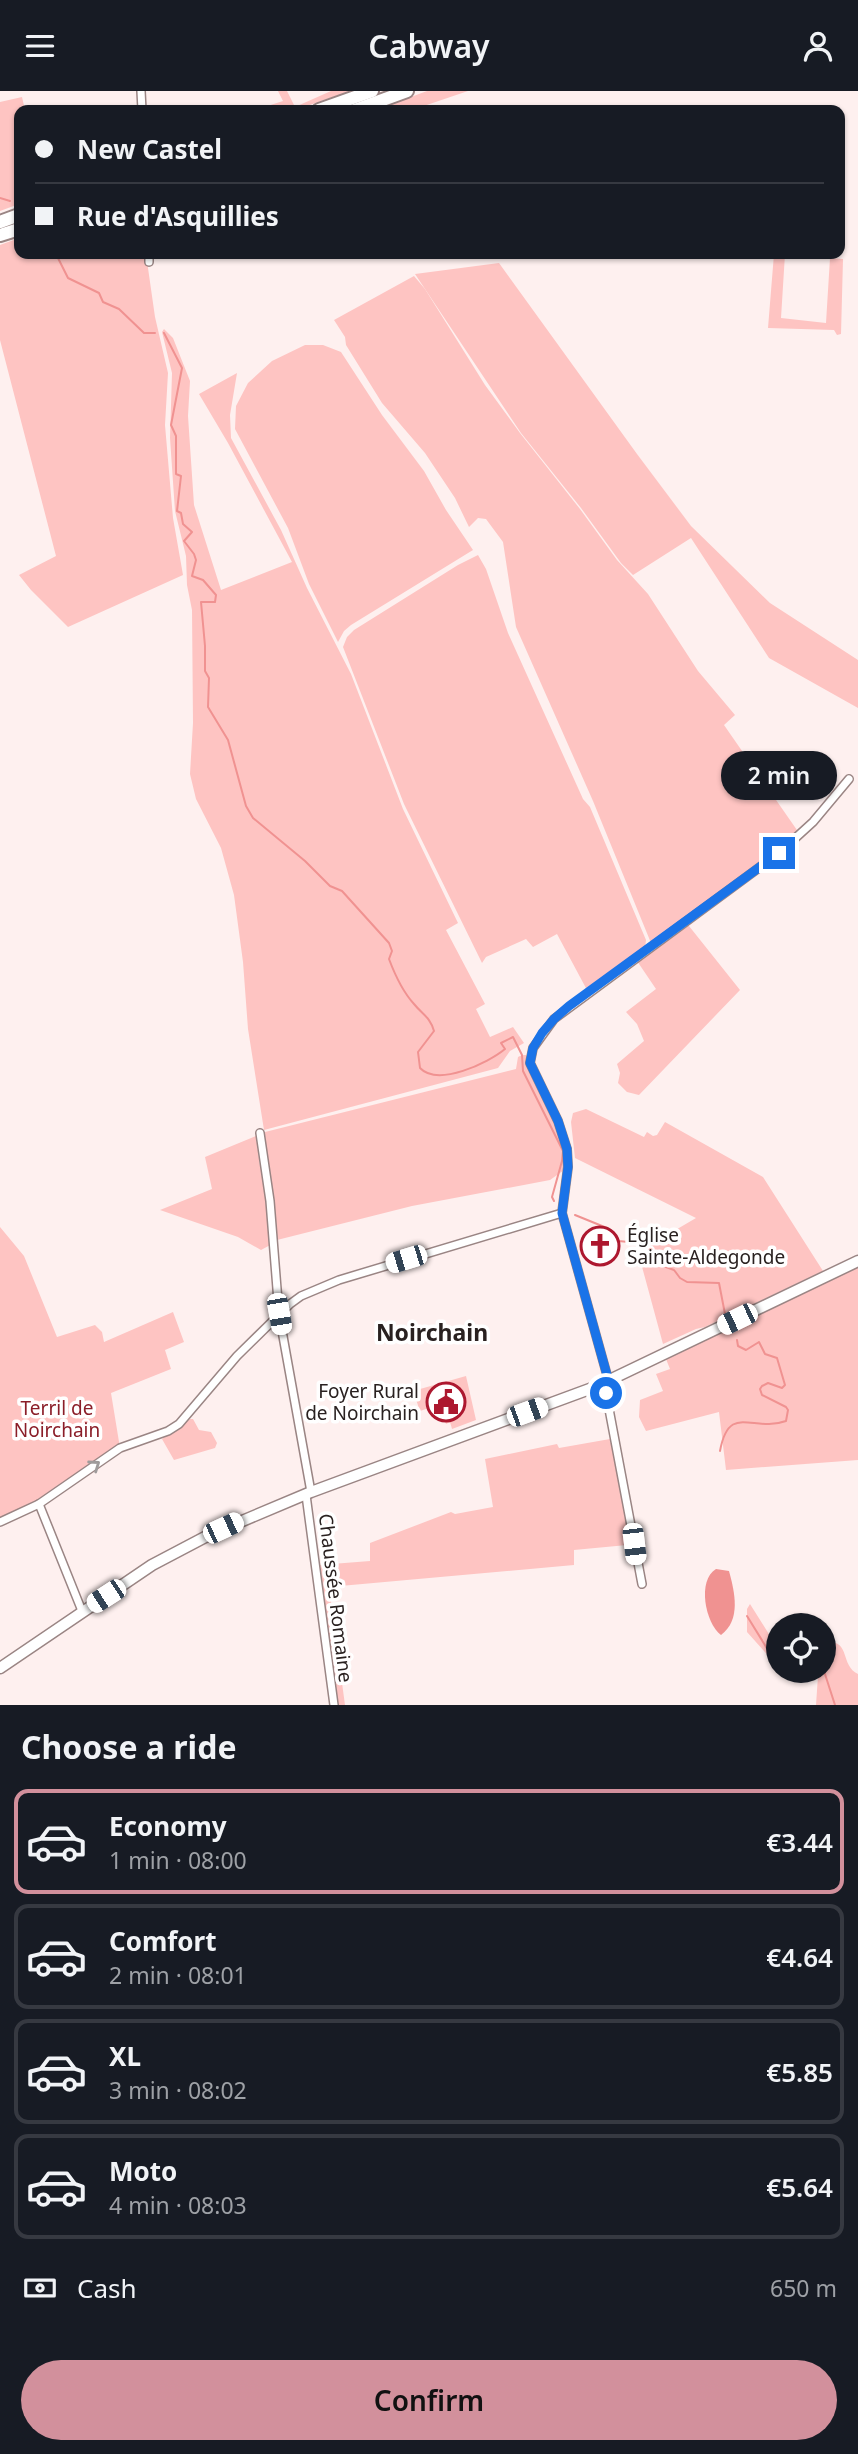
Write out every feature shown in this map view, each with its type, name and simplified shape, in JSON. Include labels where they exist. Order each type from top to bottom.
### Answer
[{"type":"highway","points":[[333,105],[372,91]]},
{"type":"highway","points":[[369,105],[407,91]]},
{"type":"main road","points":[[0,1668],[152,1565],[238,1521],[606,1382],[858,1261]]},
{"type":"street","points":[[642,1584],[606,1382],[607,1375],[562,1213],[568,1167],[567,1149],[558,1121],[530,1063],[533,1048],[554,1019],[569,1006],[785,848],[813,823],[849,779]]},
{"type":"street","name":"Chaussée Romaine","points":[[260,1133],[270,1201],[279,1314],[308,1494],[334,1705]]},
{"type":"street","points":[[0,1522],[39,1504],[120,1448],[168,1431],[179,1424],[237,1356],[301,1296],[339,1280],[562,1213]]},
{"type":"street","points":[[39,1504],[82,1611]]},
{"type":"green space","points":[[278,91],[287,91],[294,105],[271,105],[283,101]]},
{"type":"green space","points":[[331,91],[350,91],[309,105],[300,105]]},
{"type":"green space","points":[[427,91],[468,91],[427,105],[389,105]]},
{"type":"green space","points":[[22,97],[24,105],[14,105],[14,206],[0,211],[0,102]]},
{"type":"green space","points":[[14,240],[14,259],[147,259],[155,317],[168,373],[165,425],[173,518],[183,575],[68,627],[19,575],[56,556],[0,340],[0,245]]},
{"type":"green space","points":[[774,259],[785,259],[781,318],[826,323],[830,259],[843,259],[841,334],[837,335],[834,330],[768,328]]},
{"type":"green space","points":[[499,263],[691,526],[770,603],[858,660],[858,708],[769,658],[691,538],[633,575],[621,563],[521,433],[415,274]]},
{"type":"green space","points":[[414,276],[425,289],[485,385],[520,433],[617,560],[648,594],[698,671],[735,715],[724,725],[799,833],[766,861],[651,943],[593,801],[516,627],[503,542],[486,519],[478,518],[469,527],[455,498],[425,453],[382,403],[346,345],[345,337],[334,320]]},
{"type":"green space","points":[[164,329],[173,338],[190,381],[188,416],[194,505],[221,590],[292,562],[199,394],[237,373],[230,415],[231,438],[281,530],[351,674],[403,809],[458,923],[446,930],[485,1004],[476,1009],[490,1037],[513,1027],[524,1043],[510,1051],[498,1068],[264,1130],[248,1029],[234,895],[221,848],[196,799],[190,774],[193,723],[192,610],[187,585],[186,556],[175,511],[170,438],[172,373],[162,332]]},
{"type":"green space","points":[[305,345],[323,345],[341,352],[382,415],[424,471],[473,550],[351,625],[338,642],[309,584],[288,528],[235,429],[236,406],[248,383],[272,361]]},
{"type":"green space","points":[[478,555],[486,569],[508,633],[583,799],[590,807],[646,940],[645,948],[587,990],[557,934],[533,947],[526,939],[486,957],[482,963],[404,804],[343,647],[354,630]]},
{"type":"green space","points":[[685,921],[740,990],[639,1095],[627,1092],[618,1083],[620,1073],[617,1064],[644,1041],[637,1024],[626,1012],[656,989],[635,958]]},
{"type":"green space","points":[[526,1055],[529,1070],[562,1137],[567,1168],[550,1180],[412,1206],[277,1240],[265,1132],[516,1069],[518,1057]]},
{"type":"green space","points":[[586,1109],[644,1137],[647,1132],[653,1136],[657,1135],[665,1122],[763,1177],[823,1271],[663,1344],[638,1252],[696,1218],[575,1158],[571,1122],[573,1113]]},
{"type":"green space","points":[[256,1136],[260,1166],[265,1165],[274,1243],[261,1250],[238,1237],[160,1210],[212,1189],[205,1157]]},
{"type":"green space","name":"Terril de Noirchain","points":[[0,1227],[24,1256],[57,1337],[95,1325],[102,1332],[104,1342],[173,1312],[184,1342],[165,1350],[171,1369],[111,1393],[120,1448],[39,1504],[0,1522]]},
{"type":"green space","points":[[858,1261],[858,1460],[726,1470],[719,1412],[646,1431],[639,1417],[640,1400],[663,1391],[656,1374],[670,1369],[664,1354]]},
{"type":"green space","points":[[466,1376],[476,1420],[452,1429],[450,1422],[446,1424],[436,1398],[427,1402],[429,1408],[420,1411],[413,1391]]},
{"type":"green space","points":[[193,1419],[199,1430],[211,1432],[217,1443],[215,1448],[174,1460],[162,1439]]},
{"type":"green space","points":[[610,1439],[628,1527],[627,1545],[574,1550],[574,1565],[329,1587],[345,1705],[337,1705],[319,1565],[370,1561],[370,1543],[451,1512],[455,1514],[493,1507],[485,1459],[557,1444],[559,1448]]},
{"type":"green space","points":[[750,1604],[766,1629],[766,1653],[747,1632],[747,1609]]},
{"type":"green space","points":[[836,1643],[842,1648],[852,1670],[858,1674],[858,1705],[816,1705],[818,1683],[836,1683]]},
{"type":"shaded area","points":[[716,1569],[729,1571],[735,1606],[732,1622],[721,1635],[711,1621],[705,1602],[707,1582]]},
{"type":"waterway","points":[[0,198],[10,201]]},
{"type":"waterway","points":[[58,259],[68,278],[99,293],[103,302],[119,309],[144,333],[155,333]]},
{"type":"waterway","points":[[164,333],[182,368],[171,425],[176,436],[176,474],[181,476],[177,511],[181,513],[183,524],[192,532],[184,541],[196,560],[192,576],[203,580],[216,595],[215,602],[201,602],[205,671],[209,678],[208,707],[228,740],[246,806],[253,818],[305,861],[330,886],[342,891],[389,943],[392,951],[389,959],[400,983],[434,1031],[418,1052],[420,1068],[438,1075],[463,1071],[497,1055],[505,1049],[501,1043],[513,1037],[522,1055],[523,1071],[563,1151],[552,1197],[554,1201]]},
{"type":"waterway","points":[[575,1215],[607,1228],[619,1241],[637,1243],[655,1263],[674,1270],[687,1282],[719,1283],[725,1314]]},
{"type":"waterway","points":[[720,1451],[729,1427],[744,1422],[774,1424],[786,1421],[788,1410],[762,1395],[760,1389],[768,1383],[782,1388],[785,1385],[777,1358],[765,1354],[759,1342],[746,1350],[738,1346],[737,1340]]},
{"type":"waterway","points":[[747,1616],[766,1647]]},
{"type":"waterway","points":[[828,1683],[835,1705]]},
{"type":"place","name":"Église Sainte-Aldegonde","points":[[600,1246]]},
{"type":"place","name":"Foyer Rural de Noirchain","points":[[446,1402]]},
{"type":"district","name":"Noirchain","points":[[432,1332]]},
{"type":"route","points":[[606,1393],[607,1375],[562,1213],[568,1167],[565,1139],[532,1070],[529,1057],[542,1033],[569,1006],[779,853]]}]
